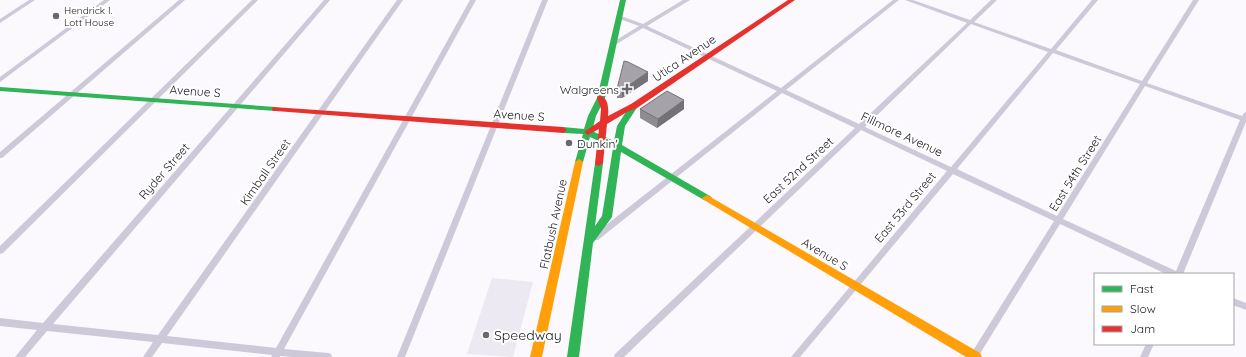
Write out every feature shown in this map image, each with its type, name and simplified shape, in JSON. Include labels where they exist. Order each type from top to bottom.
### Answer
[{"type":"main road","name":"Flatbush Avenue","points":[[536,357],[548,310],[563,230],[592,116],[601,98],[623,0]]},
{"type":"main road","name":"Utica Avenue","points":[[588,132],[624,110],[634,106],[792,0]]},
{"type":"main road","name":"Avenue S","points":[[0,89],[588,132],[673,177],[975,357]]},
{"type":"main road","name":"Flatbush Avenue","points":[[573,357],[604,122],[605,109],[601,98]]},
{"type":"main road","points":[[589,242],[607,217],[621,126],[634,106]]},
{"type":"street","points":[[0,21],[32,0]]},
{"type":"street","points":[[0,80],[107,0]]},
{"type":"street","points":[[0,156],[182,0]]},
{"type":"street","points":[[0,251],[255,0]]},
{"type":"street","name":"Ryder Street","points":[[19,357],[327,0]]},
{"type":"street","name":"Kimball Street","points":[[147,357],[400,0]]},
{"type":"street","points":[[276,354],[473,0]]},
{"type":"street","points":[[402,357],[545,0]]},
{"type":"street","points":[[613,44],[687,0]]},
{"type":"street","points":[[589,242],[896,0]]},
{"type":"street","points":[[908,0],[1144,84],[1245,118],[1179,273]]},
{"type":"street","name":"East 52nd Street","points":[[618,357],[994,0]]},
{"type":"street","name":"East 53rd Street","points":[[795,357],[1095,0]]},
{"type":"street","name":"East 54th Street","points":[[975,357],[1058,220],[1196,0]]},
{"type":"street","name":"Fillmore Avenue","points":[[619,17],[643,26],[708,56],[1172,273]]},
{"type":"street","points":[[1234,301],[1246,307]]},
{"type":"street","points":[[0,322],[160,339],[276,354],[328,357]]},
{"type":"street","points":[[1144,357],[1150,345]]},
{"type":"shaded area","points":[[492,278],[533,282],[513,357],[467,354]]},
{"type":"building","points":[[624,61],[648,72],[622,90],[617,89]]},
{"type":"building","points":[[667,91],[684,100],[658,119],[640,109]]},
{"type":"traffic: fast","points":[[579,162],[592,116],[601,98],[623,0]]},
{"type":"traffic: fast","points":[[0,89],[276,109]]},
{"type":"traffic: fast","points":[[591,240],[607,217],[621,126],[634,106]]},
{"type":"traffic: fast","points":[[563,130],[588,132],[631,153],[707,198]]},
{"type":"traffic: fast","points":[[573,357],[599,163]]},
{"type":"traffic: slow","points":[[536,357],[579,162]]},
{"type":"traffic: slow","points":[[707,198],[976,357]]},
{"type":"traffic: jam","points":[[588,132],[624,110],[634,106],[792,0]]},
{"type":"traffic: jam","points":[[599,163],[605,109],[601,98]]},
{"type":"traffic: jam","points":[[276,109],[563,130]]},
{"type":"place","name":"Hendrick I. Lott House","points":[[56,16]]},
{"type":"place","name":"Walgreens","points":[[627,89]]},
{"type":"place","name":"Dunkin'","points":[[569,143]]},
{"type":"place","name":"Speedway","points":[[486,335]]}]
